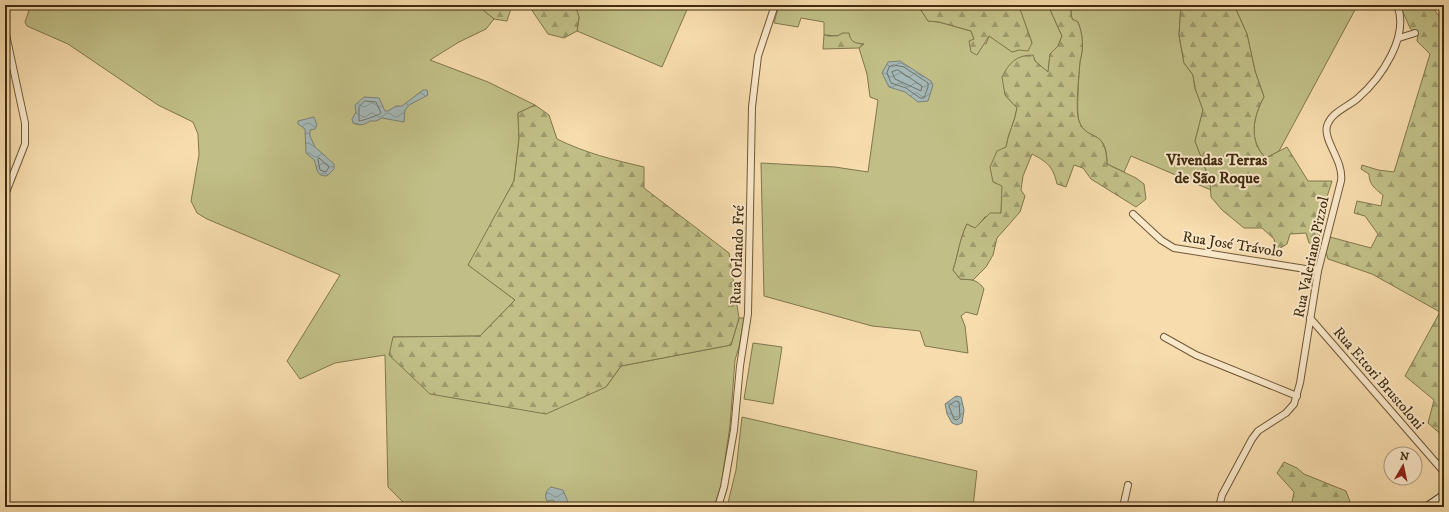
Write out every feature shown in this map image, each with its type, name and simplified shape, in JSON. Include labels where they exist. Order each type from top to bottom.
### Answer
[{"type":"street","name":"Rua Orlando Fré","points":[[718,507],[724,487],[734,430],[740,366],[748,314],[752,107],[758,56],[775,5]]},
{"type":"street","points":[[1397,5],[1401,15],[1399,38],[1415,33]]},
{"type":"street","points":[[5,30],[25,123],[26,136],[25,144],[5,195]]},
{"type":"street","name":"Rua Valeriano Pizzol","points":[[1219,507],[1222,495],[1252,439],[1258,431],[1286,413],[1294,404],[1297,396],[1318,271],[1342,172],[1327,136],[1327,127],[1335,115],[1358,98],[1372,84],[1399,38]]},
{"type":"street","name":"Rua José Trávolo","points":[[1133,214],[1161,240],[1174,248],[1318,271]]},
{"type":"street","name":"Rua Ettori Brustoloni","points":[[1310,318],[1444,472]]},
{"type":"street","points":[[1164,337],[1196,355],[1297,396]]},
{"type":"street","points":[[1123,507],[1128,485]]},
{"type":"street","points":[[1428,507],[1444,496]]},
{"type":"green space","points":[[31,5],[484,5],[483,10],[494,19],[486,29],[459,42],[430,60],[488,82],[535,105],[518,113],[519,139],[514,181],[469,265],[515,300],[480,336],[393,337],[606,387],[621,366],[731,345],[739,318],[744,318],[735,360],[730,426],[721,486],[714,507],[408,507],[388,487],[385,355],[335,363],[300,379],[287,361],[340,275],[207,219],[197,213],[191,201],[199,155],[198,134],[193,122],[158,105],[68,44],[27,26],[25,22]]},
{"type":"green space","points":[[484,5],[512,5],[507,21],[494,19],[483,10]]},
{"type":"green space","points":[[531,5],[575,5],[579,17],[577,31],[564,38],[548,34],[533,12]]},
{"type":"green space","points":[[575,5],[689,5],[662,67],[577,31],[579,17]]},
{"type":"green space","points":[[779,5],[914,5],[921,10],[928,21],[939,22],[971,31],[974,39],[986,44],[989,36],[1000,42],[1032,43],[1020,10],[1010,5],[1048,5],[1062,36],[1058,46],[1050,54],[1048,73],[1035,61],[1033,55],[1005,95],[1017,108],[1006,147],[1001,213],[985,217],[975,229],[967,224],[953,270],[960,279],[974,281],[984,289],[977,315],[966,312],[961,316],[965,326],[968,353],[925,346],[920,331],[872,326],[764,296],[761,163],[835,167],[868,172],[878,100],[870,97],[867,74],[859,48],[863,44],[855,43],[843,33],[838,36],[824,35],[824,22],[801,18],[798,27],[774,23]]},
{"type":"green space","points":[[914,5],[1010,5],[1020,9],[1032,43],[1028,51],[1019,50],[1012,52],[989,36],[977,55],[971,52],[969,41],[974,39],[971,31],[939,22],[928,21],[921,10]]},
{"type":"green space","points":[[1048,5],[1070,5],[1072,19],[1078,22],[1080,27],[1082,46],[1077,109],[1082,128],[1100,139],[1106,152],[1107,164],[1136,178],[1144,184],[1146,199],[1136,207],[1091,179],[1083,168],[1074,165],[1066,187],[1057,184],[1054,173],[1049,165],[1032,154],[1023,176],[1021,190],[1025,196],[1020,212],[997,238],[993,255],[986,267],[973,280],[960,279],[953,270],[967,224],[975,228],[990,213],[1001,213],[1002,186],[993,182],[990,167],[997,151],[1006,147],[1017,108],[1005,95],[1002,77],[1010,64],[1018,58],[1027,55],[1033,55],[1035,61],[1048,72],[1050,54],[1058,46],[1062,36]]},
{"type":"green space","points":[[1070,5],[1181,5],[1179,35],[1184,63],[1193,75],[1195,88],[1203,110],[1195,141],[1210,181],[1211,190],[1131,156],[1124,172],[1107,164],[1104,145],[1100,140],[1082,128],[1078,117],[1078,92],[1082,42],[1078,22],[1072,19]]},
{"type":"green space","points":[[1181,5],[1234,5],[1247,34],[1255,71],[1264,97],[1257,112],[1254,129],[1260,152],[1266,158],[1287,147],[1308,181],[1332,181],[1320,219],[1319,246],[1309,243],[1306,233],[1290,234],[1287,244],[1277,250],[1274,239],[1262,228],[1244,228],[1222,210],[1211,197],[1210,181],[1195,141],[1203,110],[1195,88],[1193,75],[1184,63],[1179,35]]},
{"type":"green space","points":[[1234,5],[1352,5],[1356,8],[1279,151],[1266,158],[1260,151],[1257,144],[1254,129],[1257,113],[1264,97],[1255,71],[1247,34]]},
{"type":"green space","points":[[1400,5],[1431,5],[1444,23],[1444,437],[1428,423],[1434,400],[1405,376],[1440,312],[1372,274],[1328,259],[1326,252],[1330,237],[1371,248],[1378,234],[1365,216],[1354,213],[1357,201],[1381,206],[1383,195],[1373,186],[1370,181],[1369,174],[1361,169],[1362,165],[1378,170],[1394,172],[1430,54],[1417,41],[1418,35],[1410,28]]},
{"type":"green space","points":[[843,33],[849,33],[854,42],[864,44],[859,48],[823,49],[824,35],[837,36]]},
{"type":"green space","points":[[535,105],[549,115],[557,139],[589,152],[644,167],[644,188],[729,253],[739,318],[731,345],[621,366],[606,387],[546,414],[430,394],[389,355],[393,337],[480,336],[515,300],[468,265],[514,181],[519,139],[518,113]]},
{"type":"green space","points":[[753,343],[782,347],[773,404],[744,399]]},
{"type":"green space","points":[[742,417],[977,471],[973,507],[727,507],[736,470]]},
{"type":"green space","points":[[1284,462],[1297,468],[1304,474],[1346,491],[1352,507],[1291,507],[1294,492],[1277,473]]},
{"type":"water","points":[[900,61],[931,81],[933,85],[928,101],[918,102],[905,92],[889,87],[882,73],[888,62]]},
{"type":"water","points":[[423,90],[427,90],[428,95],[409,105],[405,110],[404,122],[382,118],[362,125],[353,123],[352,119],[356,112],[355,105],[364,97],[379,98],[385,111],[388,111],[396,106],[402,106]]},
{"type":"water","points":[[314,117],[317,125],[315,129],[310,130],[310,136],[315,147],[334,164],[334,169],[327,176],[320,175],[314,160],[306,153],[305,129],[298,124],[298,121]]},
{"type":"water","points":[[956,396],[961,397],[964,410],[962,423],[957,425],[952,423],[947,414],[945,404]]},
{"type":"water","points":[[551,487],[563,490],[568,502],[566,507],[559,507],[553,500],[547,501],[546,493]]},
{"type":"district","name":"Vivendas Terras de São Roque","points":[[1217,168]]}]
